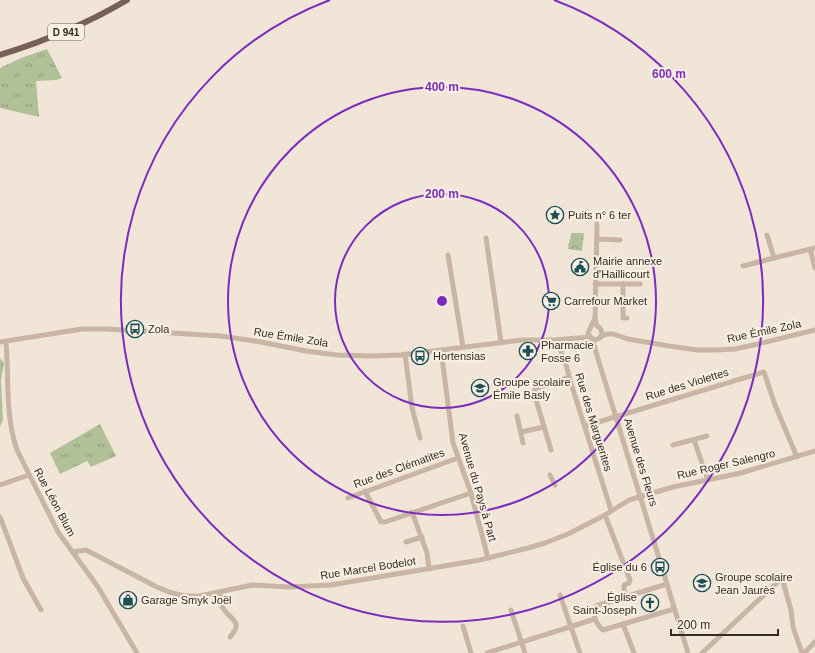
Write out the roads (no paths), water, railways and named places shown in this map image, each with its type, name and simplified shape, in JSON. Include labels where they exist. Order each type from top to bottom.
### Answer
[{"type":"main road","name":"D 941","points":[[0,55],[38,43],[62,33],[91,20],[127,0]]},
{"type":"street","points":[[597,224],[595,318],[602,336]]},
{"type":"street","points":[[767,235],[774,258]]},
{"type":"street","points":[[486,238],[501,342]]},
{"type":"street","points":[[596,239],[620,240]]},
{"type":"street","points":[[743,266],[813,249],[815,268]]},
{"type":"street","points":[[448,255],[463,347]]},
{"type":"street","points":[[595,284],[640,284]]},
{"type":"street","points":[[623,284],[622,318],[626,318]]},
{"type":"street","name":"Avenue des Fleurs","points":[[595,318],[592,335],[595,346],[688,653]]},
{"type":"street","points":[[592,335],[599,328]]},
{"type":"street","name":"Rue Émile Zola","points":[[599,328],[611,331],[628,340],[698,350],[717,350],[756,345],[815,330]]},
{"type":"street","name":"Rue Émile Zola","points":[[0,342],[82,329],[107,329],[221,336],[262,342],[306,351],[337,355],[370,356],[405,354],[522,340],[560,340],[592,335],[602,336],[607,334],[621,337]]},
{"type":"street","name":"Rue des Marguerites","points":[[560,340],[559,345],[569,372],[569,377],[611,510]]},
{"type":"street","name":"Rue Léon Blum","points":[[6,342],[11,430],[17,450],[58,532],[98,586],[137,653]]},
{"type":"street","name":"Avenue du Pays à Part","points":[[442,350],[452,436],[458,458],[471,493],[488,558]]},
{"type":"street","points":[[405,354],[412,408],[420,438]]},
{"type":"street","name":"Rue des Violettes","points":[[585,426],[764,372],[775,404],[797,457]]},
{"type":"street","points":[[551,450],[534,389],[569,377]]},
{"type":"street","points":[[517,416],[523,443]]},
{"type":"street","points":[[520,432],[544,427]]},
{"type":"street","points":[[673,445],[707,436]]},
{"type":"street","points":[[694,440],[708,480]]},
{"type":"street","name":"Rue Roger Salengro","points":[[641,496],[673,487],[739,473],[815,451]]},
{"type":"street","name":"Rue des Clématites","points":[[348,498],[458,458]]},
{"type":"street","points":[[0,485],[29,475]]},
{"type":"street","points":[[550,475],[555,485]]},
{"type":"street","points":[[365,491],[380,522],[385,522],[471,493]]},
{"type":"street","name":"Rue Marcel Bodelot","points":[[73,552],[86,550],[169,592],[184,596],[198,597],[252,585],[288,587],[331,585],[488,558],[545,543],[568,534],[629,500],[641,496]]},
{"type":"street","points":[[412,512],[427,553],[429,568]]},
{"type":"street","points":[[604,515],[630,580],[629,583],[624,585],[626,597]]},
{"type":"street","points":[[0,517],[23,578],[41,610]]},
{"type":"street","points":[[406,542],[422,537]]},
{"type":"street","points":[[702,653],[782,578],[791,610],[793,626],[802,653],[815,642]]},
{"type":"street","points":[[668,584],[596,606],[594,610],[595,619],[598,626],[603,630],[674,608]]},
{"type":"street","points":[[220,592],[223,609],[236,623],[237,628],[230,637]]},
{"type":"street","points":[[560,594],[580,653]]},
{"type":"street","points":[[511,610],[525,653]]},
{"type":"street","points":[[487,653],[595,619]]},
{"type":"street","points":[[624,624],[634,653]]},
{"type":"street","points":[[463,626],[471,653]]},
{"type":"place","name":"Puits n° 6 ter","points":[[555,215]]},
{"type":"place","name":"Mairie annexe d'Haillicourt","points":[[580,267]]},
{"type":"place","name":"Carrefour Market","points":[[551,301]]},
{"type":"place","name":"Zola","points":[[135,329]]},
{"type":"place","name":"Pharmacie Fosse 6","points":[[528,351]]},
{"type":"place","name":"Hortensias","points":[[420,356]]},
{"type":"place","name":"Groupe scolaire Émile Basly","points":[[480,388]]},
{"type":"place","name":"Église du 6","points":[[660,567]]},
{"type":"place","name":"Groupe scolaire Jean Jaurès","points":[[702,583]]},
{"type":"place","name":"Garage Smyk Joël","points":[[128,600]]},
{"type":"place","name":"Église Saint-Joseph","points":[[650,603]]}]
